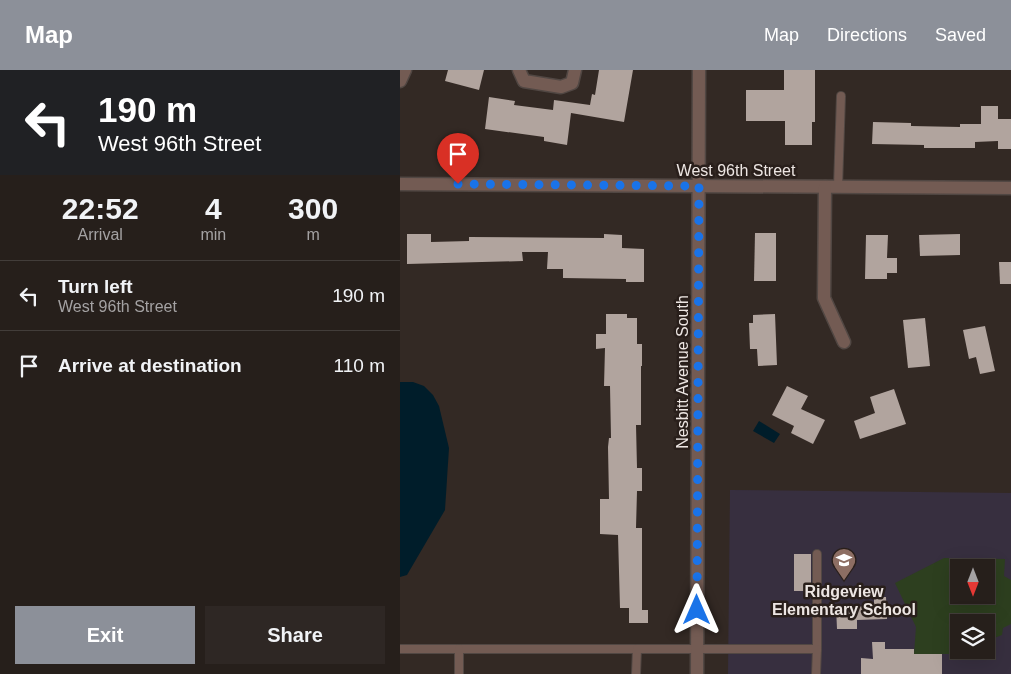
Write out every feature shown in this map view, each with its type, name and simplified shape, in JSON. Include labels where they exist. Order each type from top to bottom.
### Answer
[{"type":"street","points":[[400,81],[405,70]]},
{"type":"street","points":[[519,70],[524,81],[562,87],[572,83],[575,70]]},
{"type":"street","name":"Nesbitt Avenue South","points":[[697,674],[699,70]]},
{"type":"street","name":"West 96th Street","points":[[400,184],[1011,188]]},
{"type":"street","points":[[831,187],[824,298],[844,342]]},
{"type":"lane","points":[[831,187],[841,96]]},
{"type":"lane","points":[[816,554],[816,674]]},
{"type":"lane","points":[[400,649],[817,649]]},
{"type":"lane","points":[[459,649],[459,674]]},
{"type":"lane","points":[[636,674],[637,649]]},
{"type":"shaded area","name":"Ridgeview Elementary School","points":[[730,490],[1011,493],[1011,674],[728,674]]},
{"type":"green space","points":[[944,558],[1005,559],[1004,576],[1011,580],[1011,624],[1003,628],[1002,635],[995,638],[995,614],[950,614],[950,654],[914,654],[916,627],[895,583]]},
{"type":"water","points":[[400,382],[413,382],[424,386],[433,395],[439,406],[449,448],[445,510],[407,575],[400,577]]},
{"type":"water","points":[[759,421],[780,434],[774,443],[753,431]]},
{"type":"building","points":[[448,70],[484,70],[479,90],[445,81]]},
{"type":"building","points":[[599,70],[633,70],[624,122],[571,113],[567,145],[544,141],[544,137],[485,129],[489,97],[515,101],[514,105],[553,110],[554,100],[590,105],[592,94],[595,95]]},
{"type":"building","points":[[784,70],[815,70],[815,122],[812,122],[812,145],[785,145],[785,121],[746,121],[746,90],[784,90]]},
{"type":"building","points":[[981,106],[998,106],[998,119],[1011,119],[1011,149],[998,149],[998,141],[975,142],[975,148],[924,148],[924,145],[872,144],[873,122],[911,123],[911,126],[960,127],[960,124],[981,124]]},
{"type":"building","points":[[755,233],[776,233],[776,281],[754,281]]},
{"type":"building","points":[[407,234],[431,234],[431,242],[469,241],[469,237],[604,238],[604,234],[622,235],[622,248],[644,249],[644,282],[626,282],[626,279],[563,278],[563,269],[547,269],[548,252],[522,252],[523,261],[407,264]]},
{"type":"building","points":[[960,234],[960,255],[920,256],[919,235]]},
{"type":"building","points":[[866,235],[888,235],[887,258],[897,258],[897,273],[887,273],[887,279],[865,279]]},
{"type":"building","points":[[999,262],[1011,262],[1011,284],[1000,284]]},
{"type":"building","points":[[606,314],[627,314],[627,318],[637,318],[637,344],[642,344],[641,425],[636,425],[637,468],[642,468],[642,491],[637,491],[636,528],[642,528],[642,610],[648,610],[648,623],[629,623],[629,608],[620,608],[618,535],[600,534],[600,499],[609,499],[610,386],[604,386],[605,348],[596,349],[596,334],[606,334]]},
{"type":"building","points":[[775,314],[777,365],[758,366],[757,349],[750,349],[749,323],[753,323],[753,315]]},
{"type":"building","points":[[925,318],[930,366],[908,368],[903,320]]},
{"type":"building","points":[[985,326],[995,371],[980,374],[976,357],[969,359],[963,330]]},
{"type":"building","points":[[787,386],[808,396],[801,409],[825,420],[813,444],[791,433],[794,426],[772,415]]},
{"type":"building","points":[[894,389],[906,424],[860,439],[854,421],[875,413],[870,397]]},
{"type":"building","points":[[794,554],[811,554],[811,591],[794,591]]},
{"type":"building","points":[[874,597],[886,597],[887,619],[857,620],[857,629],[837,629],[836,607],[874,606]]},
{"type":"building","points":[[872,642],[885,642],[885,649],[914,649],[914,654],[942,654],[942,674],[861,674],[861,658],[873,659]]},
{"type":"place","name":"Ridgeview Elementary School","points":[[844,581]]},
{"type":"route","points":[[458,184],[699,186],[697,610]]}]
